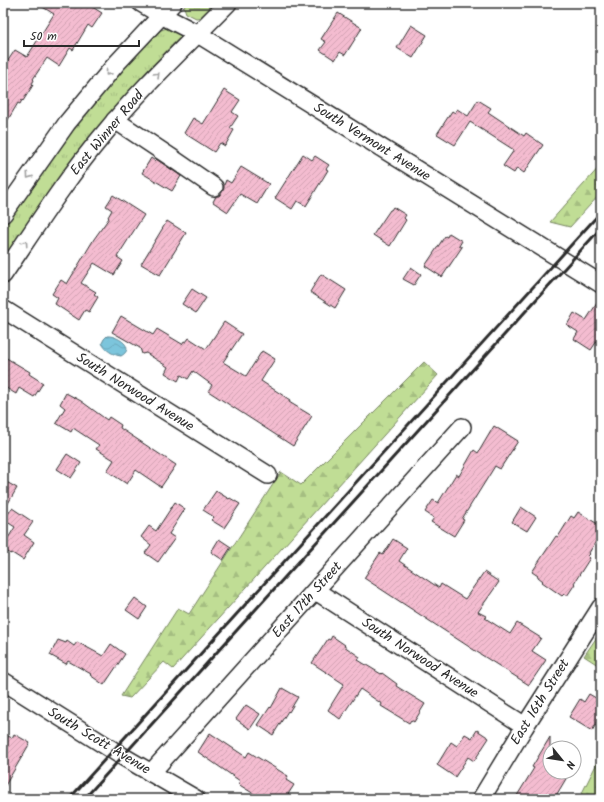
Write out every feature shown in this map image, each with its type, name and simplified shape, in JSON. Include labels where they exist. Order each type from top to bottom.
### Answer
[{"type":"street","name":"South Vermont Avenue","points":[[141,3],[198,34],[601,284]]},
{"type":"street","points":[[3,214],[67,123],[112,69],[173,3]]},
{"type":"street","name":"East Winner Road","points":[[3,275],[79,164],[115,120],[228,3]]},
{"type":"street","points":[[115,120],[214,187]]},
{"type":"street","name":"South Norwood Avenue","points":[[3,309],[268,475]]},
{"type":"street","name":"East 17th Street","points":[[151,773],[462,427]]},
{"type":"street","name":"South Norwood Avenue","points":[[316,590],[525,726]]},
{"type":"street","name":"East 16th Street","points":[[481,799],[525,726],[601,607]]},
{"type":"street","name":"South Scott Avenue","points":[[3,681],[122,756],[196,799]]},
{"type":"green space","points":[[187,3],[218,3],[205,17],[196,18],[186,13],[184,7]]},
{"type":"green space","points":[[167,28],[179,33],[182,39],[3,262],[3,229],[48,164],[90,108],[125,67],[161,30]]},
{"type":"green space","points":[[601,165],[601,193],[570,227],[550,222]]},
{"type":"green space","points":[[424,362],[438,375],[173,669],[164,662],[130,698],[121,696],[178,608],[189,614],[281,472],[301,485]]},
{"type":"green space","points":[[599,634],[601,634],[601,667],[584,656]]},
{"type":"green space","points":[[601,755],[601,799],[579,799]]},
{"type":"water","points":[[107,336],[115,337],[123,342],[127,349],[125,353],[121,356],[107,350],[102,343]]},
{"type":"building","points":[[36,3],[86,3],[102,13],[92,28],[88,25],[73,50],[70,48],[59,66],[47,58],[33,79],[33,85],[23,101],[22,100],[20,104],[18,103],[3,128],[3,80],[9,71],[3,68],[15,50],[27,57],[54,14]]},
{"type":"building","points":[[338,13],[362,28],[345,55],[340,52],[335,60],[320,50],[326,42],[321,39]]},
{"type":"building","points":[[411,25],[427,35],[413,58],[397,48]]},
{"type":"building","points":[[224,90],[240,100],[232,112],[238,116],[230,128],[234,130],[225,146],[220,143],[214,152],[184,133],[193,118],[203,124]]},
{"type":"building","points":[[478,100],[491,108],[488,112],[524,136],[526,133],[543,145],[524,173],[517,168],[514,173],[503,166],[514,150],[470,122],[455,145],[437,134],[452,111],[455,113],[457,109],[468,116]]},
{"type":"building","points":[[303,154],[312,160],[315,156],[329,165],[326,169],[328,170],[306,206],[297,201],[292,209],[275,198]]},
{"type":"building","points":[[151,158],[155,161],[156,159],[181,176],[172,191],[142,173]]},
{"type":"building","points":[[241,167],[269,184],[257,204],[240,194],[228,212],[213,202],[216,196],[219,196],[222,192],[226,180],[231,183]]},
{"type":"building","points":[[113,195],[144,215],[117,257],[123,261],[114,275],[94,263],[81,283],[96,292],[94,294],[98,297],[89,312],[85,310],[79,320],[55,304],[58,298],[52,294],[61,280],[67,284],[94,239],[109,218],[108,217],[112,210],[106,206]]},
{"type":"building","points":[[393,207],[406,215],[404,218],[406,220],[390,246],[373,235]]},
{"type":"building","points":[[167,221],[186,233],[160,275],[141,264]]},
{"type":"building","points":[[449,233],[462,241],[459,246],[462,247],[442,277],[425,266],[445,236],[447,237]]},
{"type":"building","points":[[411,267],[421,274],[414,285],[403,279]]},
{"type":"building","points":[[321,274],[346,290],[335,308],[310,292]]},
{"type":"building","points":[[192,289],[206,298],[196,313],[182,304]]},
{"type":"building","points":[[601,297],[601,335],[591,350],[574,339],[578,332],[567,325],[574,313],[586,320]]},
{"type":"building","points":[[121,316],[153,335],[157,329],[182,344],[189,338],[206,349],[224,322],[242,334],[223,362],[246,376],[262,351],[275,359],[261,381],[290,400],[289,402],[312,416],[293,446],[208,391],[212,385],[193,371],[188,379],[181,375],[178,381],[165,373],[168,367],[146,353],[142,354],[140,348],[112,332]]},
{"type":"building","points":[[3,356],[30,372],[29,374],[43,383],[34,397],[19,388],[16,394],[3,386]]},
{"type":"building","points":[[66,393],[81,401],[107,420],[109,417],[121,425],[120,428],[176,465],[161,487],[136,470],[127,484],[107,471],[114,460],[96,449],[99,445],[73,428],[71,432],[56,423],[65,408],[60,404]]},
{"type":"building","points":[[494,426],[518,441],[500,469],[495,466],[462,519],[464,520],[454,536],[431,522],[434,518],[425,512],[433,500],[438,503],[456,474],[459,476],[474,450],[478,453]]},
{"type":"building","points":[[67,454],[81,463],[71,478],[57,469]]},
{"type":"building","points":[[3,480],[17,488],[3,512]]},
{"type":"building","points":[[216,491],[240,504],[224,528],[211,520],[214,517],[203,510]]},
{"type":"building","points":[[175,502],[185,509],[169,534],[175,538],[158,562],[145,553],[151,545],[141,537],[149,526],[156,531]]},
{"type":"building","points":[[521,507],[536,517],[527,531],[512,522]]},
{"type":"building","points":[[12,508],[33,522],[24,535],[34,542],[23,560],[3,549],[3,546],[15,527],[4,520]]},
{"type":"building","points":[[578,512],[601,526],[601,533],[589,553],[590,554],[588,556],[590,558],[574,583],[575,584],[567,596],[564,594],[562,596],[542,582],[543,581],[538,576],[532,572],[556,536],[558,537],[571,516],[574,518]]},
{"type":"building","points":[[219,539],[231,547],[223,560],[211,552]]},
{"type":"building","points":[[393,539],[407,548],[399,561],[439,588],[441,584],[465,599],[484,572],[499,582],[478,612],[486,616],[485,618],[510,634],[517,623],[541,638],[532,651],[546,660],[529,685],[364,578],[380,553],[383,555]]},
{"type":"building","points":[[135,598],[147,607],[139,619],[126,610]]},
{"type":"building","points":[[332,636],[360,657],[358,660],[381,674],[382,673],[397,684],[396,686],[425,704],[414,722],[411,720],[409,723],[381,706],[382,704],[360,689],[340,719],[328,710],[344,684],[312,663],[328,639],[330,640]]},
{"type":"building","points":[[58,640],[66,643],[67,641],[74,646],[77,642],[103,656],[111,644],[125,654],[104,685],[90,675],[91,674],[68,661],[66,664],[50,655]]},
{"type":"building","points":[[282,688],[298,697],[273,735],[258,725],[270,707],[271,708]]},
{"type":"building","points":[[589,694],[601,701],[601,716],[592,731],[569,717],[580,699],[584,702]]},
{"type":"building","points":[[246,705],[260,714],[250,729],[236,719]]},
{"type":"building","points":[[477,730],[489,738],[474,761],[468,757],[455,777],[437,765],[451,742],[457,746],[465,734],[472,738]]},
{"type":"building","points":[[210,733],[246,757],[249,752],[288,776],[286,780],[294,785],[285,799],[262,799],[238,784],[240,781],[198,752]]},
{"type":"building","points":[[14,734],[30,743],[3,789],[3,745],[8,736],[12,738]]},
{"type":"building","points":[[542,750],[542,780],[565,780],[554,799],[515,799],[534,768],[532,767]]},
{"type":"railway","points":[[69,799],[601,212]]},
{"type":"railway","points":[[84,799],[601,228]]}]
